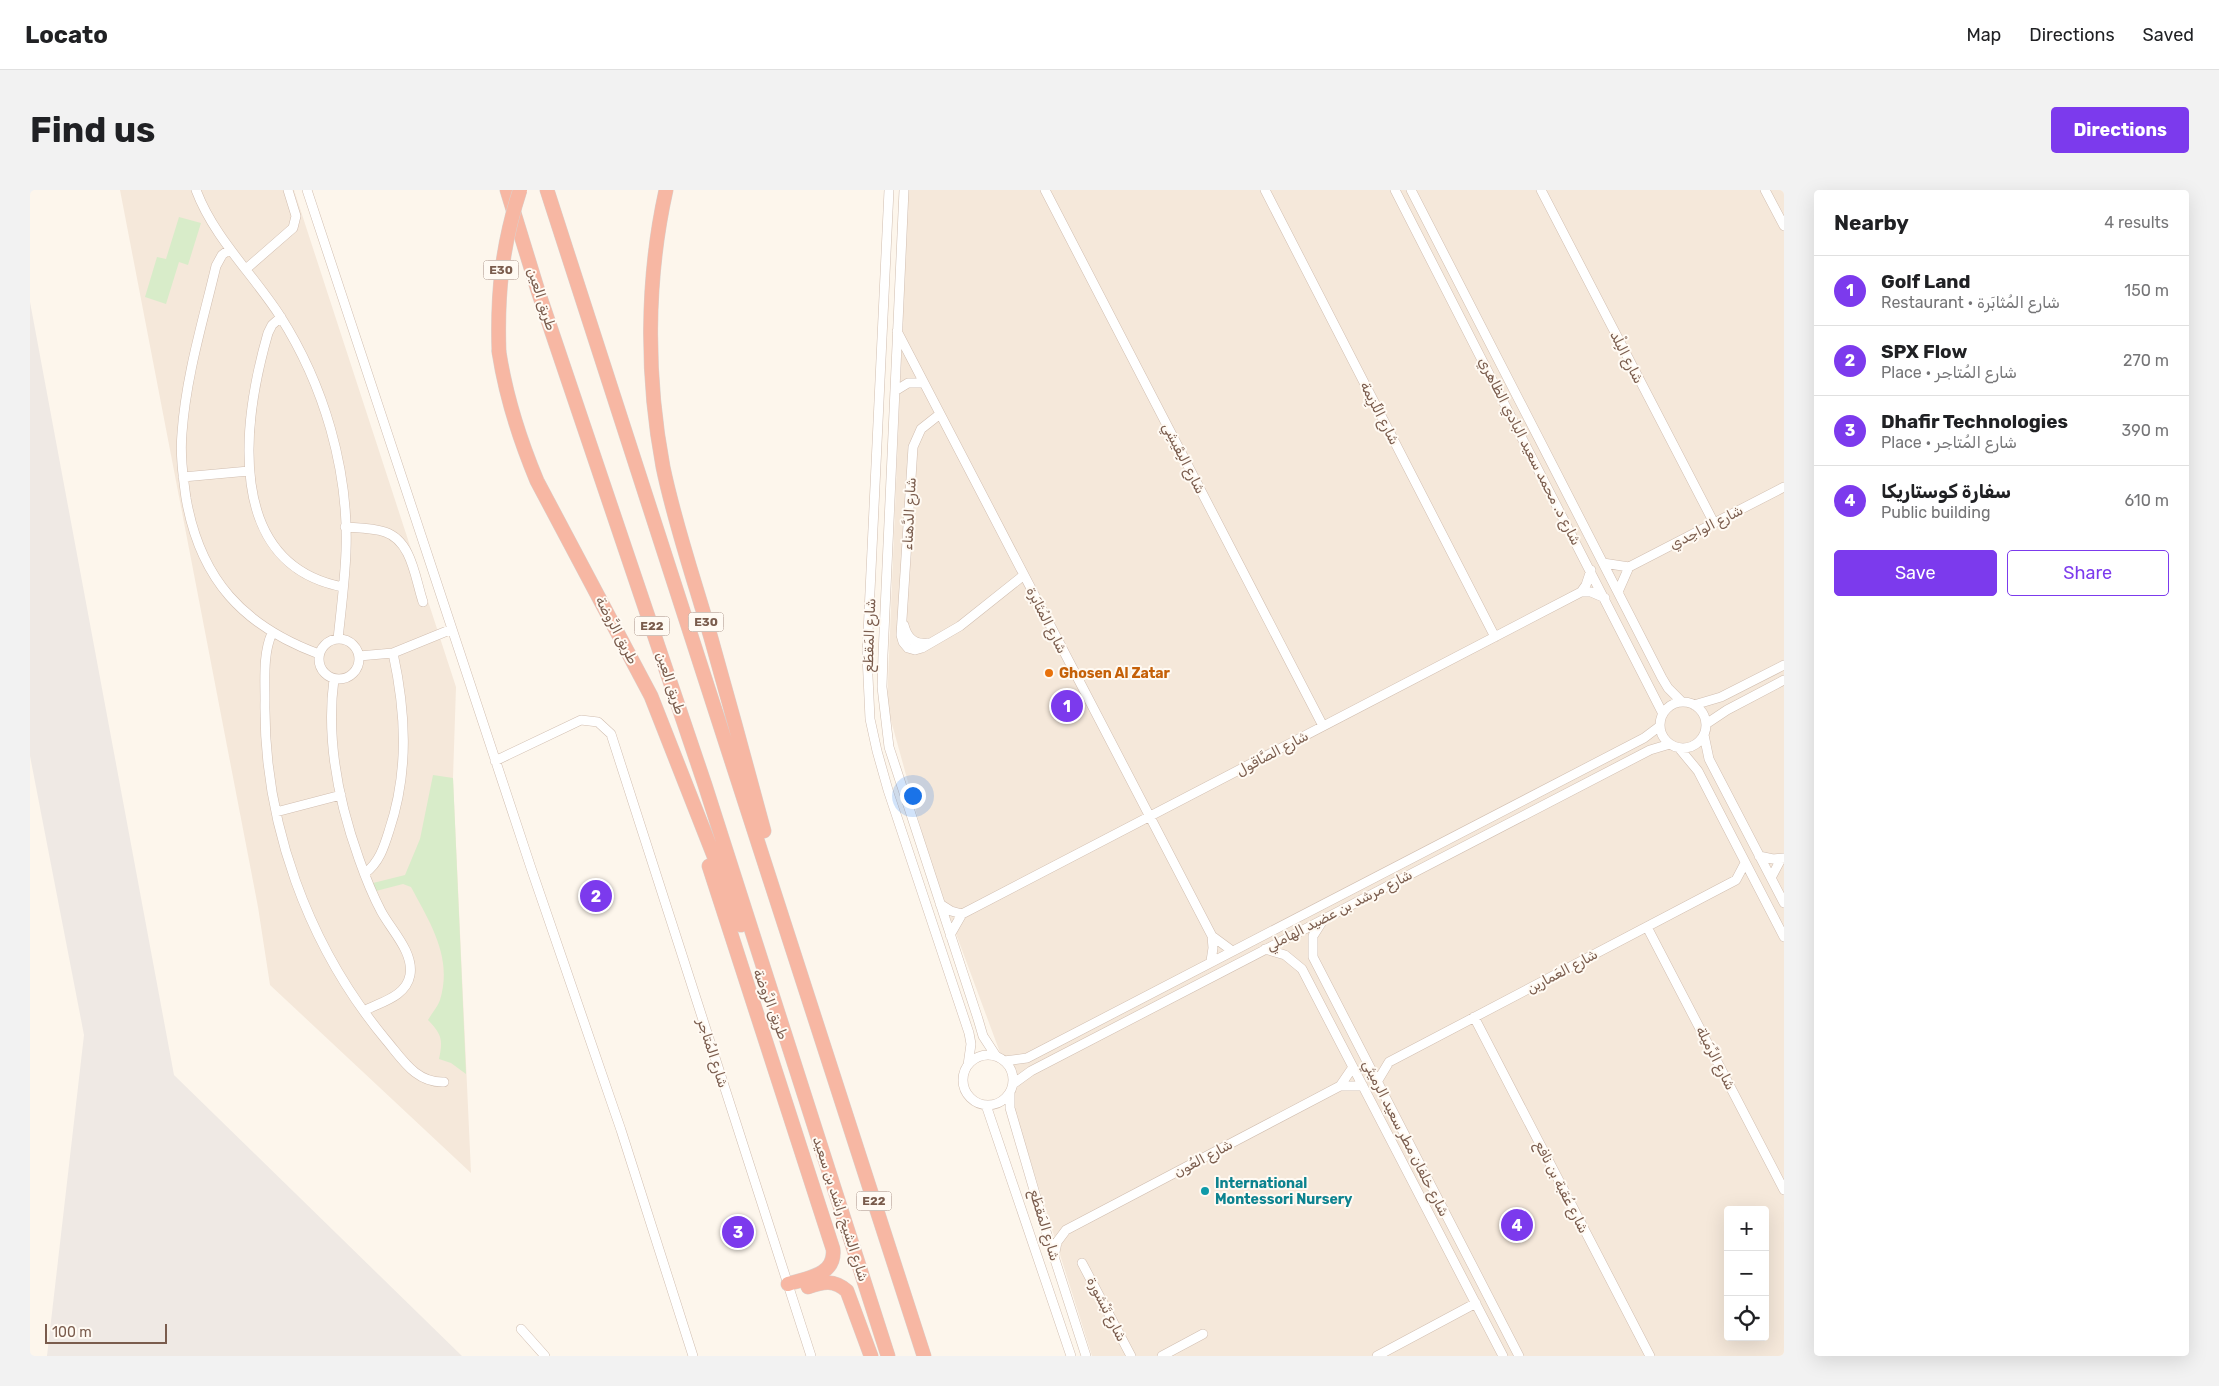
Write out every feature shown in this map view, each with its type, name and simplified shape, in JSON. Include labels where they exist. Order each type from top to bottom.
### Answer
[{"type":"highway","name":"طريق العين","points":[[507,190],[538,291],[705,785],[794,1063]]},
{"type":"highway","name":"طريق الرَّوضة","points":[[520,190],[510,221],[502,264],[498,315],[499,352],[511,414],[530,464],[652,696],[794,1063]]},
{"type":"highway","name":"E22","points":[[547,190],[924,1356]]},
{"type":"highway","name":"E30","points":[[666,190],[656,244],[651,339],[656,422],[664,468],[824,1046]]},
{"type":"highway","points":[[669,737],[833,1249],[832,1263],[828,1269],[789,1288]]},
{"type":"highway","name":"شارع الشيخ راشد بن سعيد","points":[[794,1063],[888,1356]]},
{"type":"highway","points":[[789,1288],[822,1282],[835,1283],[842,1286],[851,1298],[871,1356]]},
{"type":"street","points":[[196,190],[211,222],[281,317],[308,367],[325,411],[340,475],[345,527],[343,587],[338,639]]},
{"type":"street","points":[[246,269],[293,228],[296,216],[288,190]]},
{"type":"street","points":[[306,190],[621,1130],[693,1356]]},
{"type":"street","name":"شارع المَقطَع","points":[[889,190],[867,656],[870,719],[888,790],[969,1033],[968,1065]]},
{"type":"street","name":"شارع المَقطَع","points":[[904,190],[882,687],[884,719],[889,747],[901,788],[983,1036],[1000,1058]]},
{"type":"street","name":"شارع البِقَيشِي","points":[[1045,190],[1323,726]]},
{"type":"street","name":"شارع اللِّزِيمة","points":[[1265,190],[1495,637]]},
{"type":"street","name":"شارع د. محمد سعيد البادي الظاهري","points":[[1395,190],[1584,556],[1663,714]]},
{"type":"street","name":"شارع د. محمد سعيد البادي الظاهري","points":[[1410,190],[1668,688],[1682,702]]},
{"type":"street","name":"شارع البِلْد","points":[[1540,190],[1714,523]]},
{"type":"street","points":[[1765,190],[1784,226]]},
{"type":"street","points":[[887,214],[892,210],[897,211],[902,225]]},
{"type":"street","points":[[230,248],[222,255],[216,266],[192,362],[182,432],[183,477],[192,523],[209,566],[235,602],[272,633],[290,643],[319,654]]},
{"type":"street","points":[[281,317],[270,329],[264,345],[249,425],[248,457],[254,497],[263,527],[279,551],[293,565],[312,577],[343,587]]},
{"type":"street","name":"شارع المُثابَرة","points":[[897,330],[1212,936],[1211,961]]},
{"type":"street","points":[[895,391],[908,383],[924,383]]},
{"type":"street","name":"شارع الدَّهناء","points":[[940,414],[921,429],[913,447],[902,639],[908,648],[918,650],[960,626],[1024,575]]},
{"type":"street","points":[[183,477],[249,471]]},
{"type":"street","name":"شارع الواجِدي","points":[[1629,567],[1784,487]]},
{"type":"street","points":[[874,512],[884,519],[889,517]]},
{"type":"street","points":[[345,527],[385,532],[399,540],[408,554],[423,602]]},
{"type":"street","points":[[1584,556],[1587,548],[1590,547],[1596,550]]},
{"type":"street","points":[[1603,563],[1629,567],[1618,592]]},
{"type":"street","points":[[1581,592],[1586,585],[1591,570]]},
{"type":"street","points":[[1581,592],[1591,592],[1605,598]]},
{"type":"street","name":"شارع الصَّاقول","points":[[962,914],[1581,592]]},
{"type":"street","points":[[359,656],[394,653],[452,630]]},
{"type":"street","points":[[272,633],[267,648],[265,708],[267,750],[276,812],[289,860],[310,917],[340,975],[364,1011],[418,1075],[430,1082],[444,1082]]},
{"type":"street","points":[[338,639],[354,646],[359,656],[358,668],[345,679],[334,679],[321,670],[319,665],[319,654],[324,645],[338,639]]},
{"type":"street","points":[[364,873],[376,862],[387,838],[397,805],[403,770],[404,718],[394,653]]},
{"type":"street","points":[[1784,665],[1721,697],[1694,705],[1682,702],[1668,708],[1663,714],[1660,726],[1665,739],[1698,771],[1756,883],[1781,924],[1784,937]]},
{"type":"street","points":[[334,679],[334,741],[341,795],[364,873],[380,909],[405,950],[410,971],[409,980],[397,994],[364,1011]]},
{"type":"street","points":[[1706,724],[1727,710],[1784,680]]},
{"type":"street","points":[[1694,705],[1705,716],[1704,735],[1709,759],[1784,903]]},
{"type":"street","name":"شارع المُتاجر","points":[[496,761],[581,720],[598,722],[610,734],[811,1356]]},
{"type":"street","name":"شارع مرشد بن عضيد الهاملي","points":[[1000,1058],[1026,1058],[1231,950],[1644,738],[1660,726]]},
{"type":"street","points":[[1674,746],[1689,748],[1695,745],[1704,735]]},
{"type":"street","name":"شارع مرشد بن عضيد الهاملي","points":[[1011,1088],[1031,1070],[1324,918],[1650,750],[1674,746]]},
{"type":"street","points":[[276,812],[341,795]]},
{"type":"street","points":[[1759,856],[1782,859],[1771,878]]},
{"type":"street","points":[[1746,863],[1736,880],[1756,883]]},
{"type":"street","name":"شارع العَمارين","points":[[1389,1062],[1736,880]]},
{"type":"street","points":[[940,904],[951,911],[962,914],[950,935]]},
{"type":"street","name":"شارع خلفان مطر سعيد الرميثي","points":[[1324,918],[1313,936],[1313,957],[1519,1356]]},
{"type":"street","name":"شارع الرِّمَيلة","points":[[1647,927],[1784,1190]]},
{"type":"street","name":"شارع المُثابَرة","points":[[1212,936],[1231,950]]},
{"type":"street","name":"شارع خلفان مطر سعيد الرميثي","points":[[1264,949],[1275,951],[1294,961],[1309,981],[1503,1356]]},
{"type":"street","points":[[1309,981],[1321,974]]},
{"type":"street","name":"شارع عُقبة بن نافع","points":[[1474,1017],[1650,1356]]},
{"type":"street","points":[[981,1056],[1000,1058],[1012,1072],[1011,1088],[1004,1100],[996,1104],[986,1105],[978,1103],[965,1090],[964,1073],[968,1065],[981,1056]]},
{"type":"street","points":[[1366,1060],[1389,1062],[1377,1082]]},
{"type":"street","name":"شارع العُون","points":[[1340,1086],[1353,1067]]},
{"type":"street","name":"شارع العُون","points":[[1066,1230],[1340,1086],[1363,1086]]},
{"type":"street","name":"شارع المَقطَع","points":[[1011,1088],[1010,1108],[1054,1257],[1086,1356]]},
{"type":"street","name":"شارع المَقطَع","points":[[986,1105],[1072,1356]]},
{"type":"street","points":[[1044,1224],[1053,1229],[1066,1230]]},
{"type":"street","points":[[1054,1257],[1057,1242],[1066,1230]]},
{"type":"street","name":"شارع تَبْشورة","points":[[1082,1263],[1131,1356]]},
{"type":"street","points":[[1377,1356],[1476,1303]]},
{"type":"street","points":[[522,1329],[545,1356]]},
{"type":"street","points":[[1162,1356],[1203,1334]]},
{"type":"street","points":[[1497,1344],[1503,1344],[1510,1338]]},
{"type":"street","points":[[1072,1356],[1077,1353],[1082,1356]]},
{"type":"shaded area","points":[[120,190],[294,190],[456,687],[453,778],[471,1173],[270,985],[258,907]]},
{"type":"shaded area","points":[[908,190],[1784,190],[1784,1356],[1092,1356],[1014,1109],[1015,1093],[932,869],[887,706]]},
{"type":"shaded area","points":[[30,302],[174,1075],[462,1356],[47,1356],[84,1035],[30,756]]},
{"type":"green space","points":[[179,217],[201,223],[188,265],[179,262],[166,304],[145,297],[157,257],[166,259]]},
{"type":"green space","points":[[433,775],[453,778],[466,1074],[451,1063],[439,1059],[441,1042],[439,1034],[428,1020],[440,1000],[444,969],[438,941],[432,927],[411,887],[403,884],[376,891],[373,883],[405,875],[420,839]]},
{"type":"place","name":"Ghosen Al Zatar","points":[[1049,673]]},
{"type":"place","name":"Golf Land","points":[[1067,706]]},
{"type":"place","name":"SPX Flow","points":[[596,896]]},
{"type":"place","name":"International Montessori Nursery","points":[[1205,1191]]},
{"type":"place","name":"سفارة كوستاريكا","points":[[1517,1225]]},
{"type":"place","name":"Dhafir Technologies","points":[[738,1232]]}]
